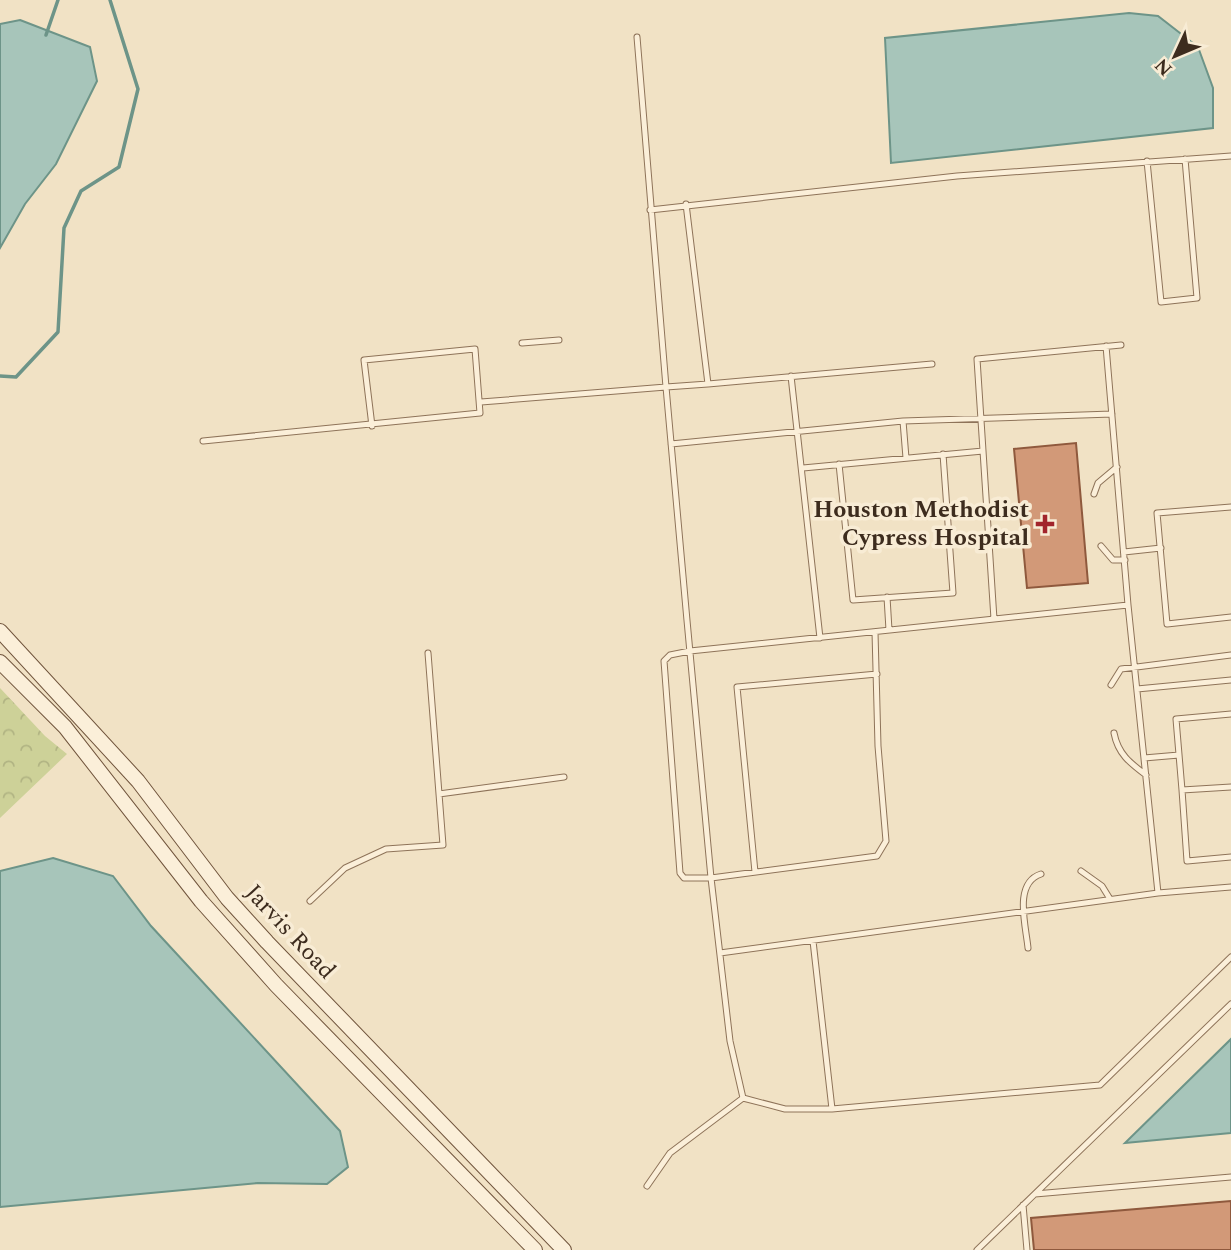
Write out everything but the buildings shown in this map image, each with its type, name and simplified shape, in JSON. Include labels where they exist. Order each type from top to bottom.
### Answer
[{"type":"street","name":"Jarvis Road","points":[[0,631],[78,712],[138,781],[235,907],[461,1146],[564,1250]]},
{"type":"street","name":"Jarvis Road","points":[[0,662],[63,725],[201,901],[245,951],[534,1250]]},
{"type":"street","points":[[63,725],[78,712]]},
{"type":"street","points":[[448,1160],[461,1146]]},
{"type":"lane","points":[[637,37],[650,209],[711,878],[730,1041],[743,1098]]},
{"type":"lane","points":[[650,209],[957,176],[1231,156]]},
{"type":"lane","points":[[1147,161],[1161,302],[1197,299],[1185,159]]},
{"type":"lane","points":[[686,204],[708,384]]},
{"type":"lane","points":[[522,344],[559,340]]},
{"type":"lane","points":[[994,619],[977,359],[1121,345]]},
{"type":"lane","points":[[1106,346],[1128,605],[1158,893]]},
{"type":"lane","points":[[203,441],[372,426],[480,413],[475,349],[364,360],[372,426]]},
{"type":"lane","points":[[481,402],[932,364]]},
{"type":"lane","points":[[791,376],[820,638]]},
{"type":"lane","points":[[671,444],[903,421],[1112,414]]},
{"type":"lane","points":[[903,421],[906,458]]},
{"type":"lane","points":[[803,468],[983,451]]},
{"type":"lane","points":[[839,464],[853,600],[953,593],[943,454]]},
{"type":"lane","points":[[1094,494],[1098,483],[1117,467]]},
{"type":"lane","points":[[1231,507],[1157,513],[1167,624],[1231,617]]},
{"type":"lane","points":[[1101,546],[1113,560],[1125,560]]},
{"type":"lane","points":[[1124,552],[1161,548]]},
{"type":"lane","points":[[887,597],[889,630]]},
{"type":"lane","points":[[875,632],[878,746],[886,841],[877,856],[711,878],[684,878],[679,860],[664,661],[670,655],[690,651],[1128,605]]},
{"type":"lane","points":[[310,901],[345,869],[386,849],[443,845],[428,653]]},
{"type":"lane","points":[[1111,685],[1121,669],[1231,655]]},
{"type":"lane","points":[[755,872],[737,687],[877,674]]},
{"type":"lane","points":[[1137,690],[1231,680]]},
{"type":"lane","points":[[1231,714],[1176,719],[1187,861],[1231,857]]},
{"type":"lane","points":[[1114,733],[1117,747],[1125,758],[1146,775]]},
{"type":"lane","points":[[1144,758],[1179,755]]},
{"type":"lane","points":[[439,793],[564,777]]},
{"type":"lane","points":[[1182,790],[1231,787]]},
{"type":"lane","points":[[1081,870],[1102,886],[1110,899]]},
{"type":"lane","points":[[1028,948],[1024,892],[1028,883],[1041,874]]},
{"type":"lane","points":[[720,953],[1024,910],[1231,887]]},
{"type":"lane","points":[[813,941],[832,1109]]},
{"type":"lane","points":[[743,1098],[785,1109],[832,1109],[1100,1085],[1231,957]]},
{"type":"lane","points":[[977,1250],[1231,1004]]},
{"type":"lane","points":[[647,1186],[670,1153],[743,1098]]},
{"type":"lane","points":[[1034,1194],[1231,1177]]},
{"type":"lane","points":[[1023,1205],[1027,1250]]},
{"type":"green space","points":[[0,688],[45,736],[67,754],[0,818]]},
{"type":"water","points":[[1129,13],[1158,16],[1198,47],[1213,88],[1213,128],[891,163],[885,38]]},
{"type":"water","points":[[20,20],[90,47],[97,81],[56,164],[25,204],[0,248],[0,24]]},
{"type":"water","points":[[53,858],[113,876],[151,926],[340,1131],[348,1167],[327,1184],[258,1183],[0,1207],[0,871]]},
{"type":"water","points":[[1231,1039],[1231,1133],[1125,1143]]},
{"type":"waterway","points":[[46,35],[58,0]]},
{"type":"waterway","points":[[0,376],[16,377],[58,332],[64,228],[81,191],[119,167],[138,89],[110,0]]},
{"type":"place","name":"Houston Methodist Cypress Hospital","points":[[1045,524]]}]
